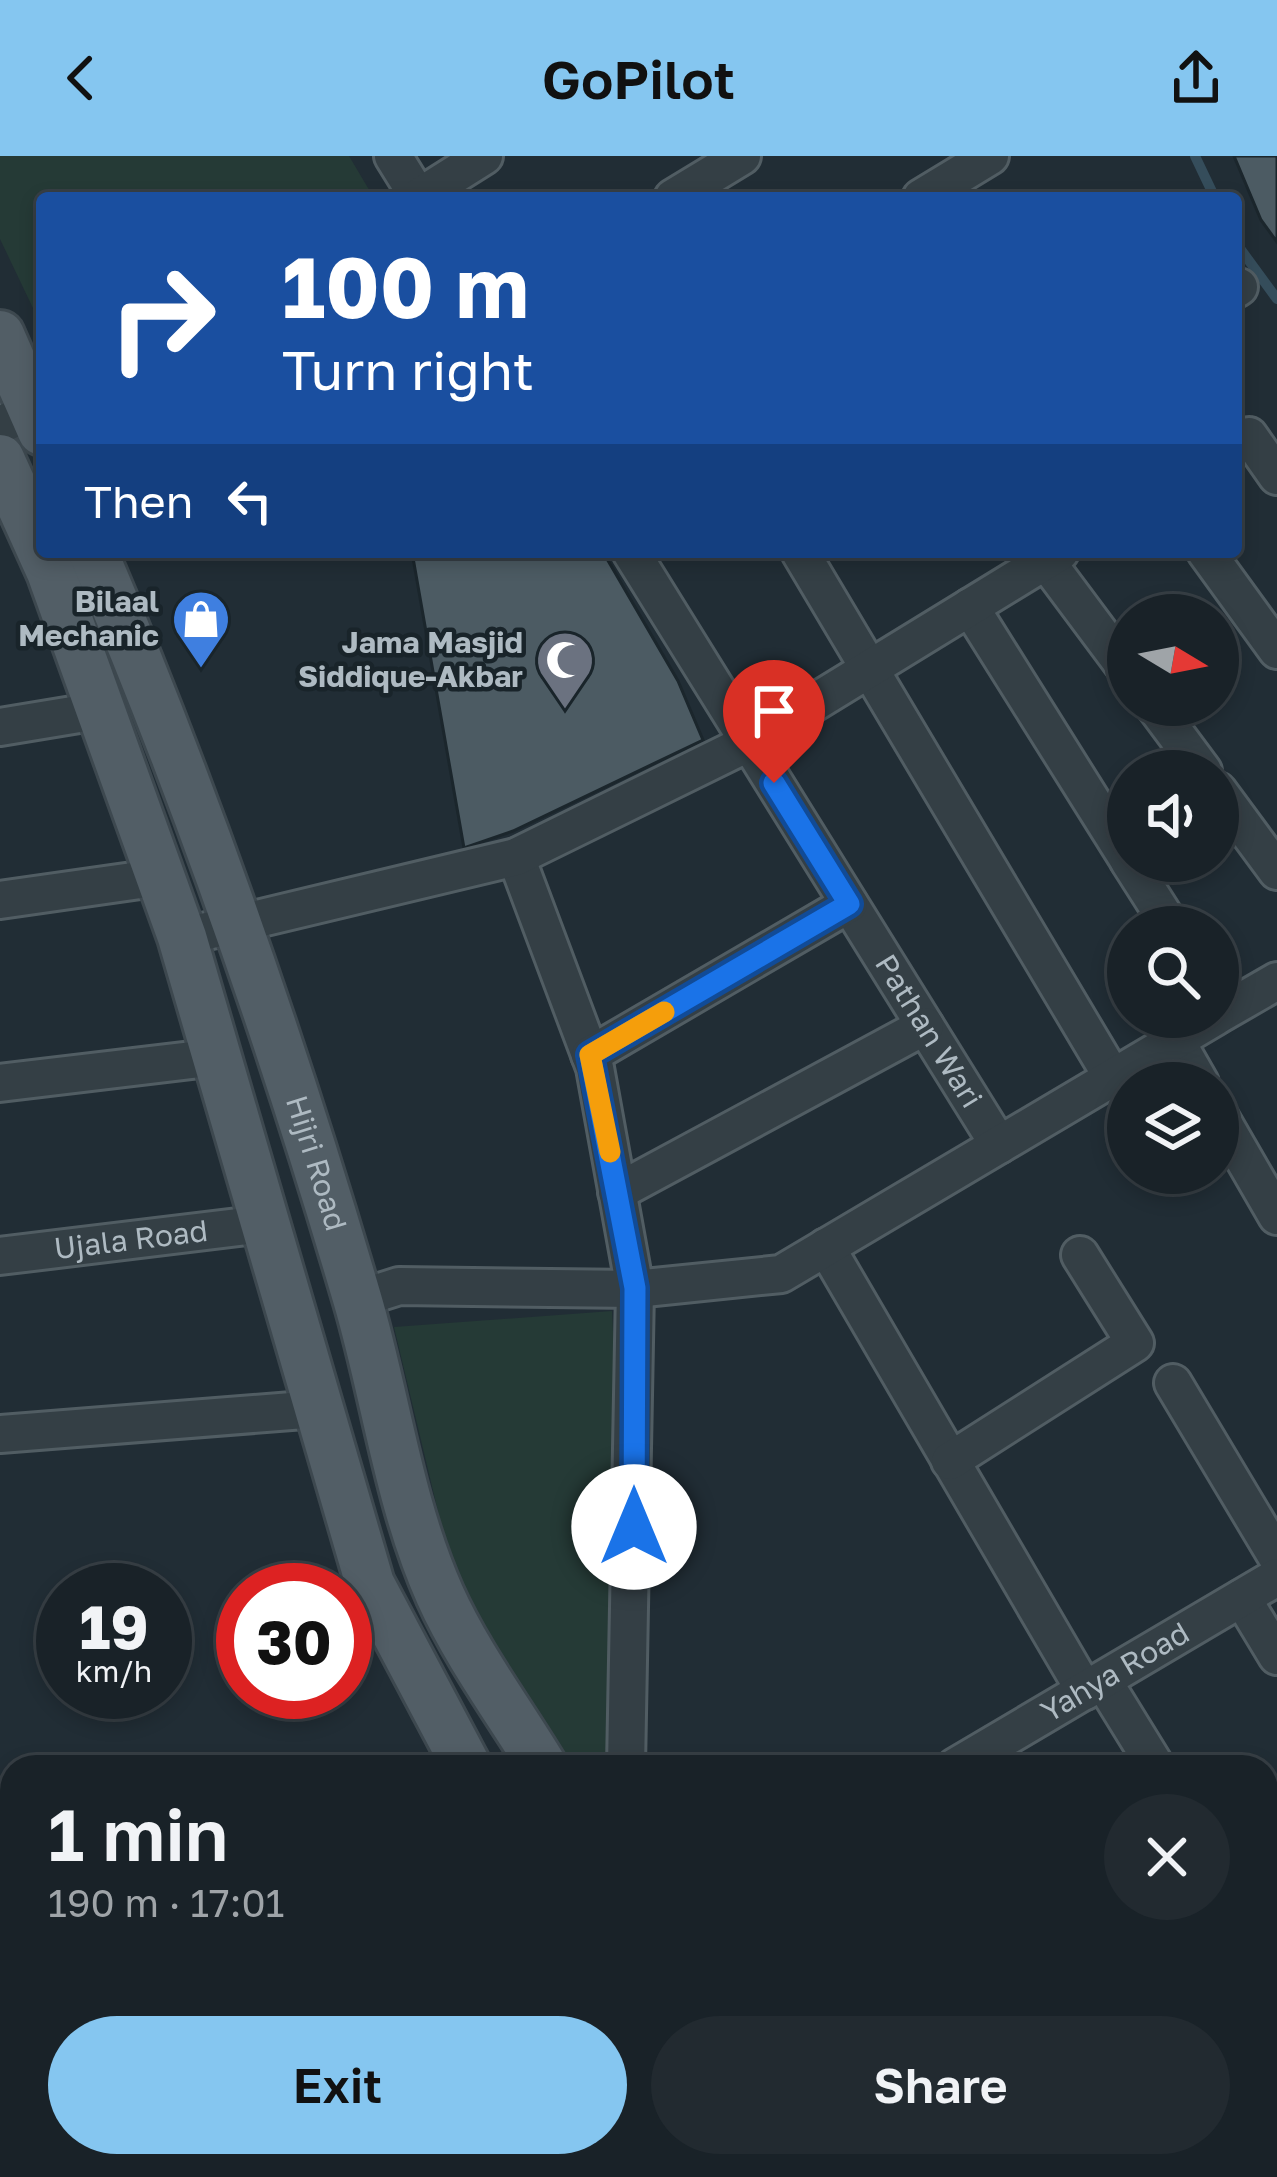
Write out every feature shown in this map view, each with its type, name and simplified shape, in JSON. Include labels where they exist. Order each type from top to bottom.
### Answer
[{"type":"main road","points":[[0,335],[29,418]]},
{"type":"main road","name":"Hijri Road","points":[[0,459],[36,547]]},
{"type":"main road","name":"Hijri Road","points":[[41,558],[103,710],[182,937],[370,1585],[461,1755]]},
{"type":"main road","name":"Hijri Road","points":[[96,558],[146,677],[236,924],[357,1299],[411,1515],[441,1597],[536,1755]]},
{"type":"main road","points":[[281,1283],[357,1299]]},
{"type":"main road","points":[[300,1348],[357,1299]]},
{"type":"street","points":[[394,156],[415,192]]},
{"type":"street","points":[[428,192],[484,156]]},
{"type":"street","points":[[683,192],[742,156]]},
{"type":"street","points":[[929,192],[972,161]]},
{"type":"street","points":[[1254,433],[1277,476]]},
{"type":"street","name":"Pathan Wari","points":[[635,558],[999,1145]]},
{"type":"street","points":[[807,558],[1107,1068]]},
{"type":"street","points":[[182,937],[516,857],[750,742],[1050,558]]},
{"type":"street","points":[[1054,558],[1107,639]]},
{"type":"street","points":[[1210,558],[1277,650]]},
{"type":"street","points":[[970,607],[1107,825]]},
{"type":"street","points":[[0,727],[103,710]]},
{"type":"street","points":[[1239,819],[1277,871]]},
{"type":"street","points":[[516,857],[590,1055],[635,1288],[626,1755]]},
{"type":"street","points":[[0,900],[161,877]]},
{"type":"street","points":[[590,1055],[849,904]]},
{"type":"street","points":[[1239,1001],[1277,981]]},
{"type":"street","points":[[617,1192],[925,1026]]},
{"type":"street","points":[[1140,1062],[1180,1038]]},
{"type":"street","points":[[1176,1041],[1188,1062]]},
{"type":"street","points":[[0,1084],[217,1058]]},
{"type":"street","points":[[357,1299],[399,1286],[635,1288],[781,1274],[1107,1082]]},
{"type":"street","points":[[1239,1150],[1277,1216]]},
{"type":"street","name":"Ujala Road","points":[[0,1256],[264,1224]]},
{"type":"street","points":[[826,1247],[950,1461],[1094,1686],[1147,1755]]},
{"type":"street","points":[[950,1461],[1135,1343],[1080,1255]]},
{"type":"street","points":[[1174,1383],[1277,1557]]},
{"type":"street","points":[[0,1434],[317,1409]]},
{"type":"street","name":"Yahya Road","points":[[976,1755],[1277,1577]]},
{"type":"street","points":[[1242,1598],[1277,1656]]},
{"type":"green space","points":[[0,156],[349,156],[370,192],[36,192],[36,314],[0,239]]},
{"type":"green space","points":[[612,1311],[620,1476],[609,1755],[559,1755],[457,1591],[394,1327]]},
{"type":"building","points":[[1234,156],[1277,156],[1277,242],[1261,220]]},
{"type":"building","name":"Jama Masjid Siddique-Akbar","points":[[413,558],[606,558],[678,681],[703,740],[513,831],[464,848]]},
{"type":"waterway","points":[[1195,156],[1212,192]]},
{"type":"waterway","points":[[1242,251],[1277,299]]},
{"type":"slow traffic","points":[[610,1152],[590,1055],[664,1012]]},
{"type":"place","name":"Bilaal Mechanic","points":[[201,670]]},
{"type":"place","name":"Jama Masjid Siddique-Akbar","points":[[565,711]]},
{"type":"route","points":[[634,1527],[635,1288],[590,1055],[849,904],[774,783]]}]
